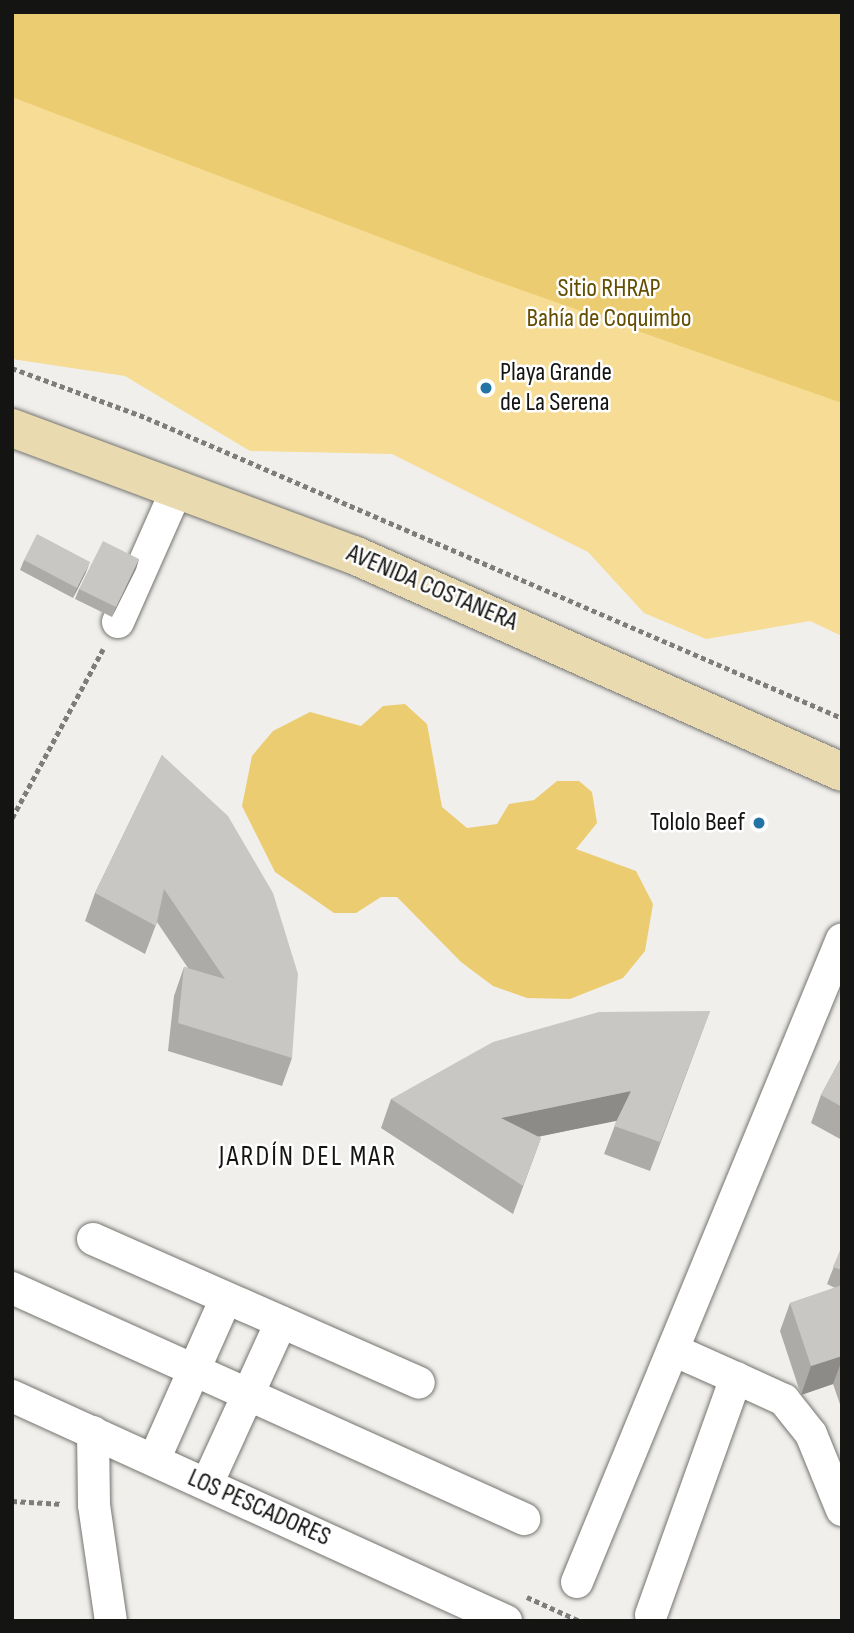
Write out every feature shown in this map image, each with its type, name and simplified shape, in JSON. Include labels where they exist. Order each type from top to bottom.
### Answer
[{"type":"main road","name":"AVENIDA COSTANERA","points":[[12,428],[177,489],[507,618],[842,772]]},
{"type":"street","points":[[118,622],[177,489]]},
{"type":"street","points":[[577,1582],[842,939]]},
{"type":"street","points":[[93,1239],[419,1383]]},
{"type":"street","points":[[12,1288],[524,1519]]},
{"type":"street","points":[[154,1460],[226,1298]]},
{"type":"street","points":[[207,1484],[281,1322]]},
{"type":"street","points":[[673,1350],[784,1401],[811,1434],[842,1510]]},
{"type":"street","points":[[651,1615],[736,1378]]},
{"type":"street","name":"LOS PESCADORES","points":[[12,1395],[506,1621]]},
{"type":"street","points":[[93,1432],[94,1505],[111,1621]]},
{"type":"path","points":[[12,368],[147,418],[842,718]]},
{"type":"path","points":[[12,818],[118,622]]},
{"type":"green space","name":"Sitio RHRAP Bahía de Coquimbo","points":[[12,12],[842,147],[842,636],[810,621],[706,639],[644,613],[588,552],[392,454],[250,451],[125,376],[12,359]]},
{"type":"shaded area","points":[[12,12],[842,12],[842,403],[479,275],[12,97]]},
{"type":"shaded area","points":[[405,704],[427,724],[442,807],[467,828],[497,824],[509,804],[534,800],[557,781],[579,781],[592,792],[597,823],[576,849],[636,871],[653,904],[645,951],[623,978],[570,999],[527,998],[493,986],[461,962],[397,897],[381,897],[356,913],[334,913],[275,872],[242,806],[252,756],[273,731],[310,712],[361,726],[383,706]]},
{"type":"building","points":[[37,534],[90,562],[77,588],[24,560]]},
{"type":"building","points":[[103,541],[139,559],[116,607],[79,589]]},
{"type":"building","points":[[162,755],[228,816],[273,893],[298,974],[292,1058],[178,1023],[184,967],[225,979],[164,889],[156,926],[95,893]]},
{"type":"building","points":[[710,1011],[660,1142],[614,1126],[631,1091],[501,1118],[541,1138],[523,1186],[391,1099],[493,1042],[599,1012]]},
{"type":"building","points":[[842,1056],[842,1107],[821,1095]]},
{"type":"building","points":[[842,1246],[842,1270],[833,1267]]},
{"type":"building","points":[[842,1285],[842,1356],[811,1366],[790,1303]]},
{"type":"place","name":"Playa Grande de La Serena","points":[[486,388]]},
{"type":"place","name":"Tololo Beef","points":[[759,823]]},
{"type":"district","name":"JARDÍN DEL MAR","points":[[308,1157]]}]
